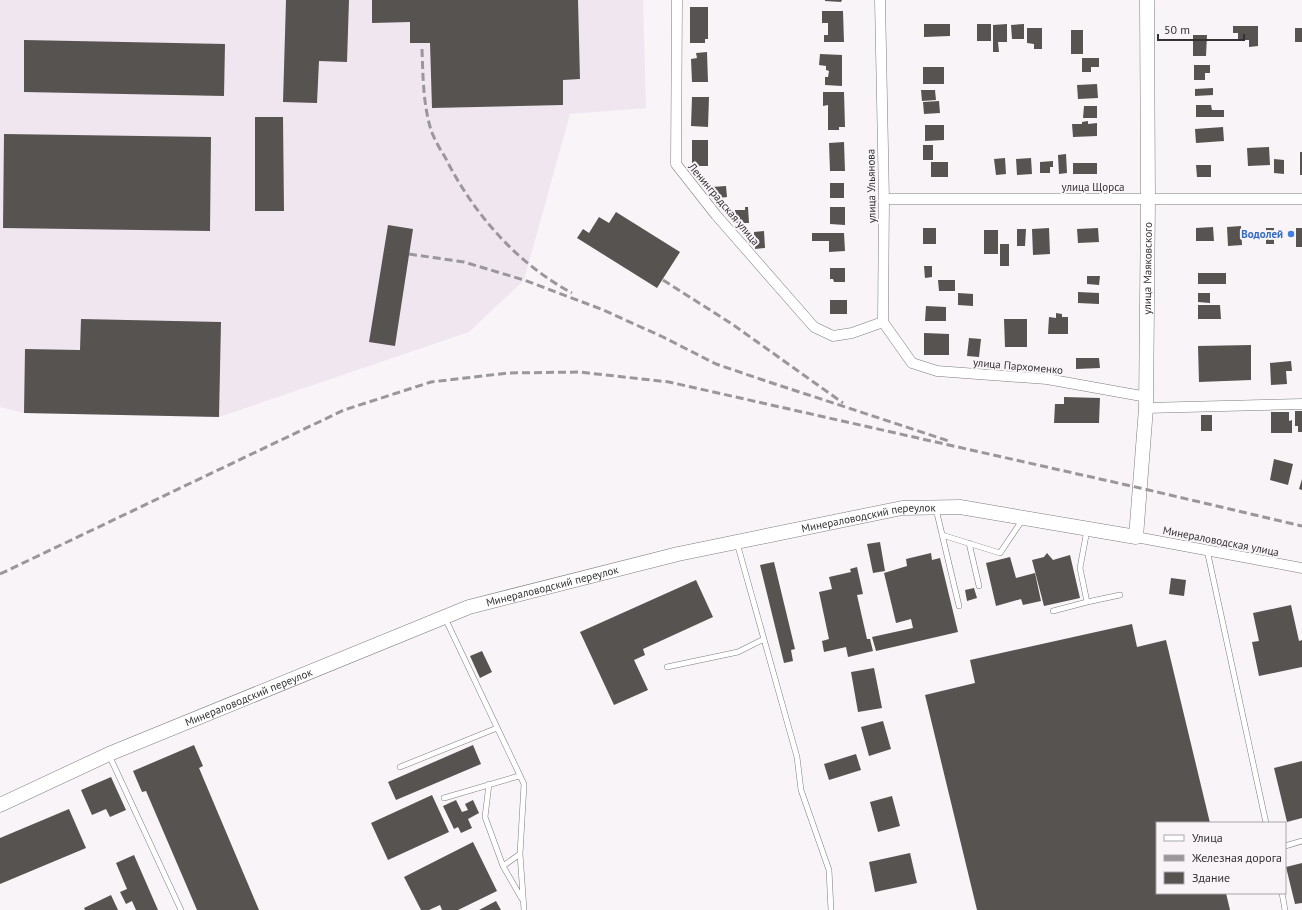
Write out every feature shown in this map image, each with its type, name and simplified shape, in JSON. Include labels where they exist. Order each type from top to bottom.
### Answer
[{"type":"street","name":"Ленинградская улица","points":[[677,0],[676,164],[716,215],[814,327],[833,336],[852,333],[883,322]]},
{"type":"street","name":"улица Ульянова","points":[[880,0],[884,199],[883,322]]},
{"type":"street","name":"улица Маяковского","points":[[1136,537],[1146,403],[1148,200],[1147,0]]},
{"type":"street","name":"улица Щорса","points":[[884,199],[1302,199]]},
{"type":"street","name":"улица Пархоменко","points":[[883,322],[912,364],[937,371],[1047,379],[1146,403],[1302,404]]},
{"type":"street","name":"Минераловодский переулок","points":[[0,805],[109,754],[468,607],[678,554],[902,508],[960,507],[1136,537]]},
{"type":"street","name":"Минераловодская улица","points":[[1136,537],[1302,568]]},
{"type":"lane","points":[[936,508],[959,606]]},
{"type":"lane","points":[[942,535],[1000,553],[1023,518]]},
{"type":"lane","points":[[1087,529],[1080,568],[1087,602]]},
{"type":"lane","points":[[737,542],[797,757],[801,790],[829,870],[831,910]]},
{"type":"lane","points":[[969,544],[979,586]]},
{"type":"lane","points":[[1207,550],[1266,822]]},
{"type":"lane","points":[[1053,611],[1120,595]]},
{"type":"lane","points":[[445,617],[524,784],[520,854],[524,910]]},
{"type":"lane","points":[[667,667],[738,652],[764,639]]},
{"type":"lane","points":[[400,767],[497,728]]},
{"type":"lane","points":[[109,754],[180,910]]},
{"type":"lane","points":[[444,798],[519,776]]},
{"type":"lane","points":[[490,784],[486,817],[503,866],[524,901]]},
{"type":"lane","points":[[1286,846],[1302,841]]},
{"type":"lane","points":[[503,866],[520,854]]},
{"type":"lane","points":[[1282,894],[1285,910]]},
{"type":"shaded area","points":[[0,0],[643,0],[646,108],[570,114],[524,280],[469,332],[219,417],[24,413],[0,407]]},
{"type":"building","points":[[286,0],[349,0],[347,62],[319,61],[317,103],[283,102]]},
{"type":"building","points":[[372,0],[578,0],[580,79],[563,80],[563,105],[432,108],[430,43],[410,43],[410,22],[372,23]]},
{"type":"building","points":[[825,0],[842,0],[841,2]]},
{"type":"building","points":[[690,7],[708,7],[708,39],[705,39],[705,43],[690,43]]},
{"type":"building","points":[[822,11],[843,11],[844,42],[824,42],[824,35],[828,35],[828,23],[822,23]]},
{"type":"building","points":[[924,24],[950,24],[950,36],[924,37]]},
{"type":"building","points":[[977,24],[991,24],[991,41],[977,41]]},
{"type":"building","points":[[1007,24],[1007,42],[998,42],[999,52],[993,52],[993,25]]},
{"type":"building","points":[[1024,24],[1024,39],[1012,39],[1011,25]]},
{"type":"building","points":[[1233,26],[1258,26],[1258,46],[1249,47],[1249,40],[1238,40],[1238,33],[1233,33]]},
{"type":"building","points":[[1027,28],[1042,28],[1042,49],[1034,49],[1034,44],[1027,43]]},
{"type":"building","points":[[1295,28],[1302,28],[1302,42],[1295,42]]},
{"type":"building","points":[[1071,30],[1083,30],[1083,54],[1071,54]]},
{"type":"building","points":[[1193,35],[1207,35],[1206,56],[1193,56]]},
{"type":"building","points":[[24,40],[225,44],[224,96],[24,92]]},
{"type":"building","points":[[707,52],[708,82],[692,82],[691,59],[697,58],[696,53]]},
{"type":"building","points":[[820,54],[842,55],[842,86],[825,85],[825,77],[828,77],[829,71],[826,70],[826,66],[819,65]]},
{"type":"building","points":[[1082,58],[1099,58],[1099,67],[1091,67],[1091,72],[1082,72]]},
{"type":"building","points":[[1194,65],[1210,65],[1210,73],[1205,73],[1205,80],[1194,80]]},
{"type":"building","points":[[923,67],[944,67],[944,84],[923,84]]},
{"type":"building","points":[[1097,84],[1098,98],[1078,99],[1077,85]]},
{"type":"building","points":[[1213,88],[1213,95],[1195,96],[1195,89]]},
{"type":"building","points":[[921,90],[935,90],[936,100],[922,101]]},
{"type":"building","points":[[823,92],[844,92],[845,127],[839,127],[839,130],[828,130],[828,105],[823,106]]},
{"type":"building","points":[[692,97],[709,97],[708,127],[691,126]]},
{"type":"building","points":[[939,101],[940,113],[924,114],[923,102]]},
{"type":"building","points":[[1196,105],[1211,105],[1212,110],[1224,110],[1224,117],[1196,117]]},
{"type":"building","points":[[1084,106],[1097,106],[1097,118],[1083,118]]},
{"type":"building","points":[[255,117],[283,117],[284,211],[255,211]]},
{"type":"building","points":[[1088,121],[1088,124],[1097,123],[1097,136],[1073,137],[1072,124],[1082,124],[1082,122]]},
{"type":"building","points":[[925,125],[944,125],[944,140],[925,141]]},
{"type":"building","points":[[1223,127],[1224,141],[1196,143],[1195,129]]},
{"type":"building","points":[[4,134],[211,137],[210,231],[3,228]]},
{"type":"building","points":[[692,140],[708,140],[708,166],[692,166]]},
{"type":"building","points":[[844,142],[845,171],[830,171],[829,143]]},
{"type":"building","points":[[923,145],[933,145],[933,160],[923,160]]},
{"type":"building","points":[[1269,147],[1270,165],[1248,166],[1247,148]]},
{"type":"building","points":[[1300,152],[1302,152],[1302,175],[1300,175]]},
{"type":"building","points":[[1066,154],[1067,173],[1059,174],[1058,155]]},
{"type":"building","points":[[1005,158],[1006,174],[996,175],[994,159]]},
{"type":"building","points":[[1031,158],[1032,174],[1017,175],[1016,159]]},
{"type":"building","points":[[1274,159],[1284,160],[1284,174],[1274,173]]},
{"type":"building","points":[[1053,161],[1053,167],[1050,167],[1050,173],[1040,173],[1040,162]]},
{"type":"building","points":[[931,162],[948,162],[948,177],[931,177]]},
{"type":"building","points":[[1073,163],[1097,163],[1097,174],[1073,174]]},
{"type":"building","points":[[1196,165],[1211,165],[1211,177],[1197,177]]},
{"type":"building","points":[[830,183],[844,183],[844,198],[830,198]]},
{"type":"building","points":[[726,186],[727,197],[713,199],[712,187]]},
{"type":"building","points":[[745,207],[748,207],[749,223],[735,223],[735,210],[745,210]]},
{"type":"building","points":[[830,207],[845,207],[845,225],[830,224]]},
{"type":"building","points":[[616,212],[680,252],[657,288],[577,238],[583,229],[589,233],[599,217],[609,223]]},
{"type":"building","points":[[388,225],[413,229],[395,346],[369,342]]},
{"type":"building","points":[[1241,226],[1242,245],[1228,246],[1227,227]]},
{"type":"building","points":[[1213,227],[1214,241],[1196,241],[1196,228]]},
{"type":"building","points":[[923,228],[936,228],[936,244],[923,244]]},
{"type":"building","points":[[1049,228],[1050,254],[1033,255],[1032,229]]},
{"type":"building","points":[[1098,228],[1099,242],[1078,243],[1077,229]]},
{"type":"building","points":[[1266,228],[1274,228],[1274,244],[1266,244]]},
{"type":"building","points":[[1296,228],[1302,228],[1302,247],[1296,247]]},
{"type":"building","points":[[1017,229],[1026,229],[1025,246],[1017,246]]},
{"type":"building","points":[[984,230],[998,230],[998,254],[984,254]]},
{"type":"building","points":[[764,231],[765,248],[755,249],[754,232]]},
{"type":"building","points":[[812,233],[844,233],[845,251],[829,252],[829,241],[812,241]]},
{"type":"building","points":[[1000,244],[1009,244],[1009,266],[1000,266]]},
{"type":"building","points":[[924,266],[932,266],[932,277],[925,278]]},
{"type":"building","points":[[830,268],[845,268],[845,282],[834,282],[833,279],[830,279]]},
{"type":"building","points":[[1198,273],[1226,273],[1226,284],[1198,284]]},
{"type":"building","points":[[1087,276],[1100,276],[1099,285],[1087,284]]},
{"type":"building","points":[[938,280],[955,280],[955,291],[939,291]]},
{"type":"building","points":[[1078,292],[1099,293],[1099,304],[1078,303]]},
{"type":"building","points":[[958,293],[973,294],[973,306],[958,305]]},
{"type":"building","points":[[1198,293],[1210,293],[1210,303],[1198,302]]},
{"type":"building","points":[[830,300],[847,300],[847,314],[830,314]]},
{"type":"building","points":[[1198,305],[1220,305],[1221,319],[1198,319]]},
{"type":"building","points":[[926,306],[946,307],[946,321],[925,321]]},
{"type":"building","points":[[1056,313],[1062,314],[1062,317],[1068,317],[1068,334],[1048,334],[1049,317],[1056,318]]},
{"type":"building","points":[[81,319],[221,322],[219,417],[24,413],[25,349],[80,350]]},
{"type":"building","points":[[1004,319],[1027,319],[1027,347],[1005,347]]},
{"type":"building","points":[[924,333],[949,334],[949,355],[924,355]]},
{"type":"building","points":[[969,338],[981,339],[979,357],[967,356]]},
{"type":"building","points":[[1251,345],[1251,380],[1199,382],[1198,346]]},
{"type":"building","points":[[1076,358],[1099,358],[1100,368],[1076,369]]},
{"type":"building","points":[[1291,361],[1292,371],[1286,371],[1287,384],[1271,385],[1270,363]]},
{"type":"building","points":[[1064,397],[1100,398],[1099,423],[1054,423],[1055,404],[1064,404]]},
{"type":"building","points":[[1295,411],[1302,411],[1302,432],[1298,432],[1298,426],[1295,426]]},
{"type":"building","points":[[1271,412],[1289,412],[1289,421],[1292,420],[1292,433],[1271,433]]},
{"type":"building","points":[[1201,415],[1212,415],[1212,431],[1201,431]]},
{"type":"building","points":[[1274,459],[1293,464],[1288,485],[1270,480]]},
{"type":"building","points":[[1302,479],[1302,490],[1299,489]]},
{"type":"building","points":[[880,542],[885,571],[873,573],[867,544]]},
{"type":"building","points":[[931,553],[932,560],[940,558],[958,632],[876,651],[872,637],[913,628],[911,619],[896,623],[884,573],[907,566],[906,559]]},
{"type":"building","points":[[1047,553],[1053,560],[1070,555],[1080,598],[1044,606],[1032,560],[1044,557]]},
{"type":"building","points":[[1010,557],[1016,578],[1035,573],[1041,601],[1023,605],[1021,599],[996,606],[986,563]]},
{"type":"building","points":[[774,562],[795,649],[791,650],[793,661],[784,663],[760,565]]},
{"type":"building","points":[[857,567],[863,594],[857,595],[867,639],[870,639],[873,651],[848,657],[846,647],[824,652],[822,641],[829,639],[819,592],[832,589],[829,577],[851,572],[850,569]]},
{"type":"building","points":[[1171,578],[1186,580],[1184,596],[1169,594]]},
{"type":"building","points":[[696,580],[713,617],[643,649],[645,655],[634,660],[648,690],[614,705],[580,632]]},
{"type":"building","points":[[974,588],[977,598],[967,601],[965,590]]},
{"type":"building","points":[[1291,605],[1299,641],[1302,640],[1302,667],[1259,676],[1252,642],[1259,641],[1253,613]]},
{"type":"building","points":[[1132,624],[1137,647],[1166,640],[1210,822],[1156,822],[1156,894],[1226,894],[1230,910],[977,910],[925,695],[975,683],[970,660]]},
{"type":"building","points":[[482,651],[492,672],[480,678],[470,656]]},
{"type":"building","points":[[874,668],[882,708],[858,712],[851,672]]},
{"type":"building","points":[[883,721],[891,749],[869,756],[861,727]]},
{"type":"building","points":[[194,745],[203,766],[199,768],[259,910],[197,910],[146,791],[142,792],[133,771]]},
{"type":"building","points":[[473,745],[481,764],[396,800],[388,782]]},
{"type":"building","points":[[856,754],[861,770],[829,780],[824,764]]},
{"type":"building","points":[[1302,761],[1302,818],[1287,822],[1274,768]]},
{"type":"building","points":[[111,777],[126,810],[110,817],[106,809],[92,815],[81,790]]},
{"type":"building","points":[[432,795],[449,832],[388,860],[371,823]]},
{"type":"building","points":[[892,796],[900,826],[878,832],[870,802]]},
{"type":"building","points":[[456,800],[462,812],[468,810],[465,804],[473,800],[479,813],[468,819],[472,828],[461,833],[458,827],[454,829],[443,806]]},
{"type":"building","points":[[69,809],[86,848],[0,884],[0,838]]},
{"type":"building","points":[[473,842],[497,891],[458,910],[442,910],[440,905],[429,910],[421,910],[404,877]]},
{"type":"building","points":[[910,853],[917,883],[875,892],[869,862]]},
{"type":"building","points":[[134,855],[158,910],[136,910],[132,901],[126,904],[120,892],[127,889],[116,863]]},
{"type":"building","points":[[1302,863],[1302,903],[1295,904],[1286,867]]},
{"type":"building","points":[[111,895],[118,910],[85,910],[84,908]]},
{"type":"building","points":[[496,901],[501,910],[479,910]]},
{"type":"railway","points":[[422,49],[424,90],[428,120],[435,140],[456,178],[483,217],[515,252],[532,267],[572,293]]},
{"type":"railway","points":[[409,254],[464,262],[524,280],[601,309],[663,337],[716,364],[949,441]]},
{"type":"railway","points":[[663,280],[732,324],[843,403]]},
{"type":"railway","points":[[0,574],[344,410],[431,382],[508,373],[579,372],[669,382],[1302,526]]},
{"type":"place","name":"Водолей","points":[[1291,234]]}]
